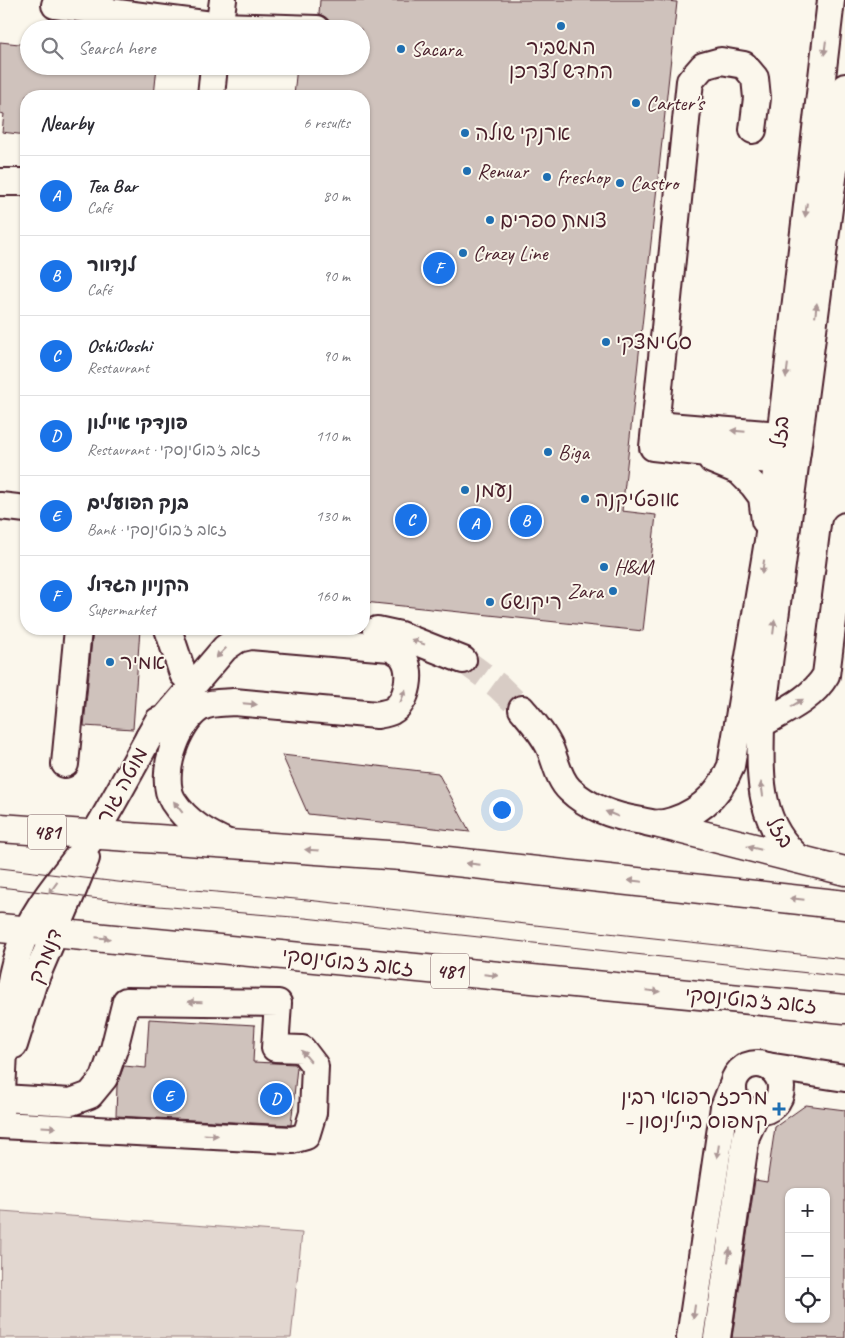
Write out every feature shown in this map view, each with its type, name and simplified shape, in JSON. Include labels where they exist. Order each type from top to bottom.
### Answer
[{"type":"main road","points":[[659,824],[845,871]]},
{"type":"main road","name":"481","points":[[0,828],[402,856],[845,905]]},
{"type":"main road","name":"זאב ז'בוטינסקי","points":[[13,929],[845,1009]]},
{"type":"street","points":[[221,20],[223,0]]},
{"type":"street","name":"בזל","points":[[801,860],[789,850],[777,835],[770,822],[761,778],[762,724],[785,449],[831,0]]},
{"type":"street","points":[[55,5],[168,20]]},
{"type":"street","points":[[655,436],[690,80],[703,66],[721,61],[744,65],[755,78],[757,98],[753,130]]},
{"type":"street","points":[[212,90],[213,75]]},
{"type":"street","name":"בזל","points":[[659,824],[688,815],[712,799],[725,782],[731,766],[845,87]]},
{"type":"street","points":[[0,182],[20,182]]},
{"type":"street","points":[[655,436],[785,449]]},
{"type":"street","points":[[655,436],[739,471],[762,497],[768,541]]},
{"type":"street","points":[[685,450],[785,449]]},
{"type":"street","points":[[0,506],[20,508]]},
{"type":"street","points":[[762,724],[808,696],[819,687],[826,675],[845,526]]},
{"type":"street","points":[[370,629],[400,635],[464,660]]},
{"type":"street","points":[[66,764],[77,635]]},
{"type":"street","points":[[170,635],[183,674]]},
{"type":"street","name":"מוטה גור","points":[[13,929],[49,892],[94,836],[183,674],[198,651],[214,635]]},
{"type":"street","points":[[149,737],[211,663],[225,648],[238,639],[251,636],[390,648],[403,656],[407,665],[408,678],[401,703],[393,711],[377,715],[234,702],[214,704],[200,708],[186,722],[171,750],[166,777],[172,800],[188,821],[209,834],[231,844]]},
{"type":"street","points":[[522,709],[540,730],[558,771],[569,789],[591,806],[620,817],[659,824]]},
{"type":"street","name":"דנמרק","points":[[2,1099],[32,984],[79,878],[94,836]]},
{"type":"street","name":"דנמרק","points":[[2,1099],[5,1023],[12,970],[13,929]]},
{"type":"street","points":[[0,1125],[292,1140],[306,1136],[313,1112],[314,1066],[302,1050],[275,1048],[278,1003],[126,1001],[114,1050],[104,1078],[90,1095],[81,1129]]},
{"type":"street","points":[[690,1338],[724,1106],[738,1072],[752,1064],[760,1064],[845,1078]]},
{"type":"street","points":[[732,1087],[733,1094],[742,1107],[749,1111],[765,1111],[772,1106],[781,1093],[779,1077],[774,1070],[767,1066]]},
{"type":"street","points":[[2,1099],[71,1102],[90,1095]]},
{"type":"street","points":[[717,1338],[746,1136],[757,1112]]},
{"type":"shaded area","points":[[1,1211],[302,1233],[291,1338],[0,1338]]},
{"type":"building","points":[[320,0],[654,0],[677,2],[622,511],[656,515],[643,631],[370,603],[370,90],[295,90],[296,75],[370,75],[370,20],[328,20],[319,14]]},
{"type":"building","points":[[0,42],[20,44],[20,75],[156,75],[155,90],[20,90],[20,134],[2,132],[4,114],[0,113]]},
{"type":"building","points":[[92,635],[140,635],[133,729],[84,726]]},
{"type":"building","points":[[282,755],[438,773],[470,832],[308,814]]},
{"type":"building","points":[[149,1019],[255,1025],[253,1062],[295,1064],[297,1067],[291,1125],[116,1116],[117,1085],[124,1066],[146,1068]]},
{"type":"building","points":[[806,1105],[845,1110],[845,1338],[732,1338],[755,1180],[767,1182],[775,1127]]},
{"type":"tunnel","points":[[463,660],[498,686],[522,709]]},
{"type":"tram line","points":[[0,868],[160,887],[307,900],[845,959]]},
{"type":"tram line","points":[[0,887],[158,906],[305,918],[845,977]]},
{"type":"place","name":"המשביר החדש לצרכן","points":[[561,26]]},
{"type":"place","name":"Sacara","points":[[401,49]]},
{"type":"place","name":"Carter's","points":[[636,103]]},
{"type":"place","name":"ארנקי שולה","points":[[465,133]]},
{"type":"place","name":"Renuar","points":[[467,171]]},
{"type":"place","name":"freshop","points":[[547,177]]},
{"type":"place","name":"Castro","points":[[620,183]]},
{"type":"place","name":"צומת ספרים","points":[[490,220]]},
{"type":"place","name":"Crazy Line","points":[[463,253]]},
{"type":"place","name":"הקניון הגדול","points":[[439,268]]},
{"type":"place","name":"סטימצקי","points":[[606,342]]},
{"type":"place","name":"Biga","points":[[548,452]]},
{"type":"place","name":"נעמן","points":[[465,490]]},
{"type":"place","name":"אופטיקנה","points":[[585,499]]},
{"type":"place","name":"OshiOoshi","points":[[411,520]]},
{"type":"place","name":"לנדוור","points":[[526,521]]},
{"type":"place","name":"Tea Bar","points":[[475,524]]},
{"type":"place","name":"H&M","points":[[604,567]]},
{"type":"place","name":"Zara","points":[[613,591]]},
{"type":"place","name":"ריקושט","points":[[490,602]]},
{"type":"place","name":"אמיר","points":[[110,662]]},
{"type":"place","name":"בנק הפועלים","points":[[169,1096]]},
{"type":"place","name":"פונדקי איילון","points":[[276,1099]]},
{"type":"place","name":"מרכז רפואי רבין – קמפוס ביילינסון","points":[[779,1109]]}]
